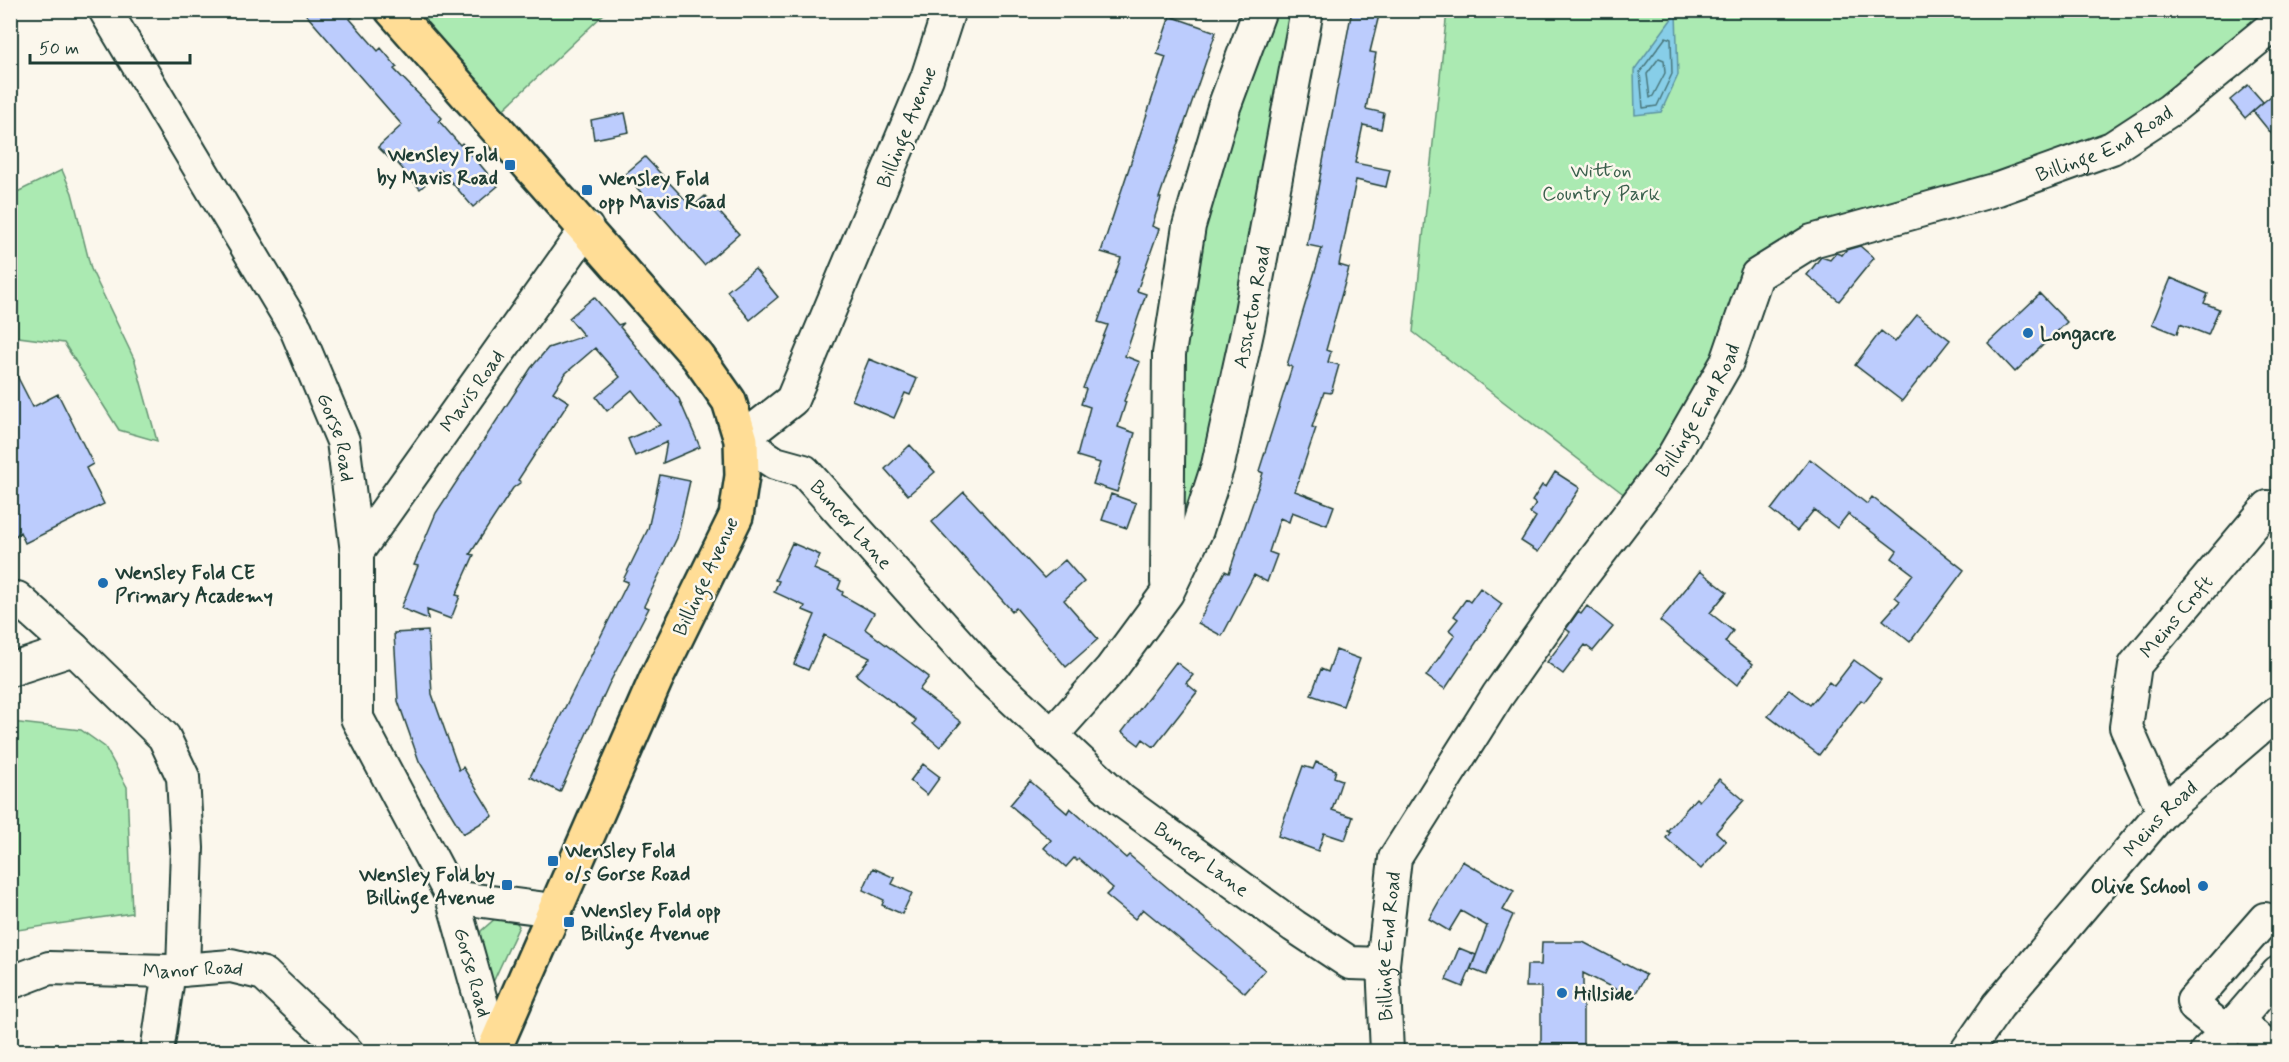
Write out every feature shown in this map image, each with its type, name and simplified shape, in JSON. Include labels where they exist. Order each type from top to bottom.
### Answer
[{"type":"main road","points":[[392,10],[587,228],[698,357],[729,401],[741,440]]},
{"type":"main road","name":"Billinge Avenue","points":[[493,1049],[656,680],[736,516],[742,476],[741,440]]},
{"type":"street","name":"Gorse Road","points":[[105,10],[296,329],[343,441],[357,552],[357,718],[452,897],[493,1049]]},
{"type":"street","name":"Billinge Avenue","points":[[741,440],[792,400],[927,78],[949,10]]},
{"type":"street","points":[[1167,593],[1171,342],[1189,226],[1224,106],[1260,10]]},
{"type":"street","name":"Assheton Road","points":[[1051,736],[1111,669],[1167,593],[1197,530],[1218,465],[1248,328],[1307,10]]},
{"type":"street","name":"Billinge End Road","points":[[1387,1052],[1383,964],[1395,858],[1498,695],[1579,580],[1672,458],[1727,362],[1757,275],[1812,241],[1998,189],[2112,148],[2170,110],[2278,22]]},
{"type":"street","name":"Mavis Road","points":[[357,552],[587,228]]},
{"type":"street","name":"Buncer Lane","points":[[741,440],[775,463],[804,471],[979,667],[1121,800],[1294,926],[1350,963],[1383,964]]},
{"type":"street","name":"Meins Croft","points":[[2163,811],[2126,727],[2135,665],[2268,507]]},
{"type":"street","points":[[17,598],[74,649],[164,736],[183,777],[187,848],[176,970],[157,1052]]},
{"type":"street","points":[[10,670],[74,649]]},
{"type":"street","name":"Meins Road","points":[[1966,1052],[1998,1006],[2163,811],[2278,712]]},
{"type":"street","name":"Gorse Road","points":[[452,897],[554,910]]},
{"type":"street","points":[[2265,920],[2193,1001],[2195,1007],[2223,1035],[2271,1040]]},
{"type":"street","name":"Manor Road","points":[[10,983],[49,968],[176,970],[231,966],[264,974],[347,1052]]},
{"type":"street","points":[[2223,1035],[2278,973]]},
{"type":"green space","points":[[392,11],[607,11],[490,122]]},
{"type":"green space","points":[[1269,11],[1296,11],[1237,336],[1180,548],[1178,396],[1209,193]]},
{"type":"green space","name":"Witton Country Park","points":[[1447,11],[2276,11],[2164,100],[2105,134],[2000,180],[1807,233],[1734,323],[1630,499],[1413,332]]},
{"type":"green space","points":[[62,170],[72,193],[91,269],[135,361],[157,441],[119,430],[64,343],[11,336],[11,195]]},
{"type":"green space","points":[[11,722],[81,730],[105,747],[127,787],[132,913],[11,931]]},
{"type":"green space","points":[[497,917],[515,920],[519,926],[494,980],[488,978],[479,941],[481,931]]},
{"type":"water","points":[[1676,13],[1678,75],[1661,112],[1635,115],[1634,70]]},
{"type":"building","points":[[302,10],[359,10],[350,19],[378,51],[381,48],[397,67],[394,69],[442,118],[439,121],[460,145],[462,143],[498,186],[473,207],[441,170],[420,189],[393,158],[391,160],[378,147],[402,125]]},
{"type":"building","points":[[1352,10],[1379,15],[1370,52],[1376,53],[1366,109],[1384,113],[1381,129],[1363,125],[1355,163],[1390,170],[1386,187],[1356,180],[1339,265],[1349,268],[1326,350],[1331,352],[1328,362],[1339,365],[1331,393],[1324,392],[1312,427],[1316,428],[1295,491],[1334,506],[1327,525],[1292,512],[1289,522],[1280,518],[1269,552],[1277,555],[1267,582],[1254,575],[1222,636],[1198,623],[1225,571],[1229,573],[1263,473],[1259,471],[1292,367],[1287,365],[1322,248],[1307,245]]},
{"type":"building","points":[[1170,16],[1216,32],[1159,198],[1161,198],[1152,226],[1159,229],[1137,291],[1146,294],[1125,356],[1140,362],[1124,401],[1126,402],[1118,427],[1135,433],[1117,492],[1093,484],[1100,463],[1077,456],[1090,407],[1081,404],[1086,389],[1083,388],[1108,325],[1098,322],[1121,258],[1101,252],[1166,57],[1157,54]]},
{"type":"building","points":[[2248,85],[2263,102],[2245,118],[2230,100]]},
{"type":"building","points":[[2278,90],[2278,142],[2253,111]]},
{"type":"building","points":[[625,113],[629,132],[594,139],[591,120]]},
{"type":"building","points":[[645,157],[692,207],[705,196],[739,234],[704,265],[625,174]]},
{"type":"building","points":[[1860,246],[1874,258],[1839,301],[1807,275],[1821,257],[1830,260],[1836,253],[1842,255],[1846,250]]},
{"type":"building","points":[[755,269],[778,297],[750,320],[727,291]]},
{"type":"building","points":[[2171,278],[2208,294],[2204,303],[2219,309],[2208,335],[2180,324],[2177,334],[2152,324]]},
{"type":"building","name":"Longacre","points":[[2040,294],[2067,322],[2015,372],[1988,343]]},
{"type":"building","points":[[594,297],[618,325],[624,323],[620,327],[679,399],[700,447],[663,463],[667,442],[635,456],[628,439],[660,425],[632,390],[607,411],[596,397],[620,377],[595,348],[566,373],[553,392],[569,402],[518,480],[521,482],[513,488],[470,554],[474,555],[456,595],[460,596],[451,619],[427,610],[428,619],[401,608],[418,566],[414,565],[436,513],[531,368],[548,348],[584,336],[569,318]]},
{"type":"building","points":[[1917,315],[1950,340],[1902,401],[1855,365],[1881,331],[1895,342]]},
{"type":"building","points":[[869,359],[917,379],[910,395],[905,393],[894,418],[852,400]]},
{"type":"building","points":[[10,362],[33,407],[58,394],[93,464],[86,468],[104,504],[25,543],[20,532],[10,541]]},
{"type":"building","points":[[910,445],[935,472],[908,495],[885,469]]},
{"type":"building","points":[[1810,459],[1867,504],[1872,497],[1964,570],[1910,642],[1883,620],[1900,601],[1895,597],[1913,574],[1892,558],[1897,551],[1848,514],[1837,528],[1814,510],[1797,531],[1771,510]]},
{"type":"building","points":[[1555,472],[1580,488],[1538,552],[1521,541],[1536,517],[1530,513],[1536,504],[1532,501],[1542,485],[1546,487]]},
{"type":"building","points":[[660,475],[690,481],[677,538],[644,606],[649,608],[609,684],[560,792],[530,777],[628,582],[623,580],[648,529]]},
{"type":"building","points":[[964,492],[1044,578],[1065,560],[1084,582],[1064,600],[1098,639],[1066,667],[1016,608],[1012,611],[932,522]]},
{"type":"building","points":[[1111,494],[1136,503],[1127,528],[1102,520]]},
{"type":"building","points":[[792,543],[820,555],[814,569],[841,581],[838,589],[843,592],[842,595],[874,613],[865,629],[929,677],[919,690],[961,722],[940,747],[913,724],[916,720],[856,675],[870,658],[824,635],[808,670],[794,664],[815,615],[803,610],[805,606],[774,592],[779,581],[775,580]]},
{"type":"building","points":[[1700,571],[1727,592],[1710,613],[1733,631],[1725,642],[1753,664],[1737,685],[1660,621]]},
{"type":"building","points":[[1480,588],[1502,604],[1445,689],[1426,676],[1455,635],[1449,630],[1458,619],[1454,616],[1466,599],[1470,602]]},
{"type":"building","points":[[1587,606],[1613,627],[1593,651],[1585,645],[1563,674],[1547,662],[1570,632],[1566,629],[1578,612],[1581,614]]},
{"type":"building","points":[[428,631],[432,694],[459,770],[463,767],[493,816],[463,834],[419,761],[398,701],[394,633]]},
{"type":"building","points":[[1336,650],[1360,659],[1343,706],[1311,695],[1321,669],[1328,672]]},
{"type":"building","points":[[1854,660],[1881,680],[1864,702],[1861,700],[1819,755],[1768,716],[1789,689],[1810,705],[1829,682],[1834,686]]},
{"type":"building","points":[[1176,662],[1193,675],[1186,683],[1197,692],[1154,747],[1143,739],[1139,745],[1122,732]]},
{"type":"building","points":[[1316,762],[1336,770],[1334,777],[1342,780],[1332,810],[1353,817],[1345,840],[1324,833],[1318,851],[1278,836],[1303,766],[1313,769]]},
{"type":"building","points":[[923,764],[940,777],[927,795],[910,781]]},
{"type":"building","points":[[1719,779],[1744,800],[1716,832],[1726,841],[1701,869],[1666,838],[1670,833],[1667,831],[1696,798],[1699,801]]},
{"type":"building","points":[[1030,781],[1067,813],[1070,808],[1126,858],[1129,855],[1265,970],[1245,993],[1143,909],[1135,919],[1106,895],[1113,888],[1079,859],[1077,861],[1074,858],[1066,867],[1044,848],[1051,840],[1010,805]]},
{"type":"building","points":[[1462,861],[1514,891],[1503,910],[1513,915],[1486,975],[1471,969],[1487,926],[1461,911],[1449,931],[1429,919]]},
{"type":"building","points":[[873,868],[895,878],[892,884],[912,893],[902,914],[882,905],[884,900],[863,890]]},
{"type":"building","name":"Hillside","points":[[1542,942],[1583,942],[1646,975],[1633,998],[1583,973],[1583,1044],[1541,1044],[1541,987],[1526,987],[1527,965],[1541,965]]},
{"type":"building","points":[[1459,948],[1476,955],[1463,987],[1446,980]]},
{"type":"place","name":"Wensley Fold by Mavis Road","points":[[510,165]]},
{"type":"place","name":"Wensley Fold opp Mavis Road","points":[[587,190]]},
{"type":"place","name":"Longacre","points":[[2028,333]]},
{"type":"place","name":"Wensley Fold CE Primary Academy","points":[[103,583]]},
{"type":"place","name":"Wensley Fold o/s Gorse Road","points":[[553,861]]},
{"type":"place","name":"Wensley Fold by Billinge Avenue","points":[[507,885]]},
{"type":"place","name":"Olive School","points":[[2203,886]]},
{"type":"place","name":"Wensley Fold opp Billinge Avenue","points":[[569,922]]},
{"type":"place","name":"Hillside","points":[[1562,993]]}]
